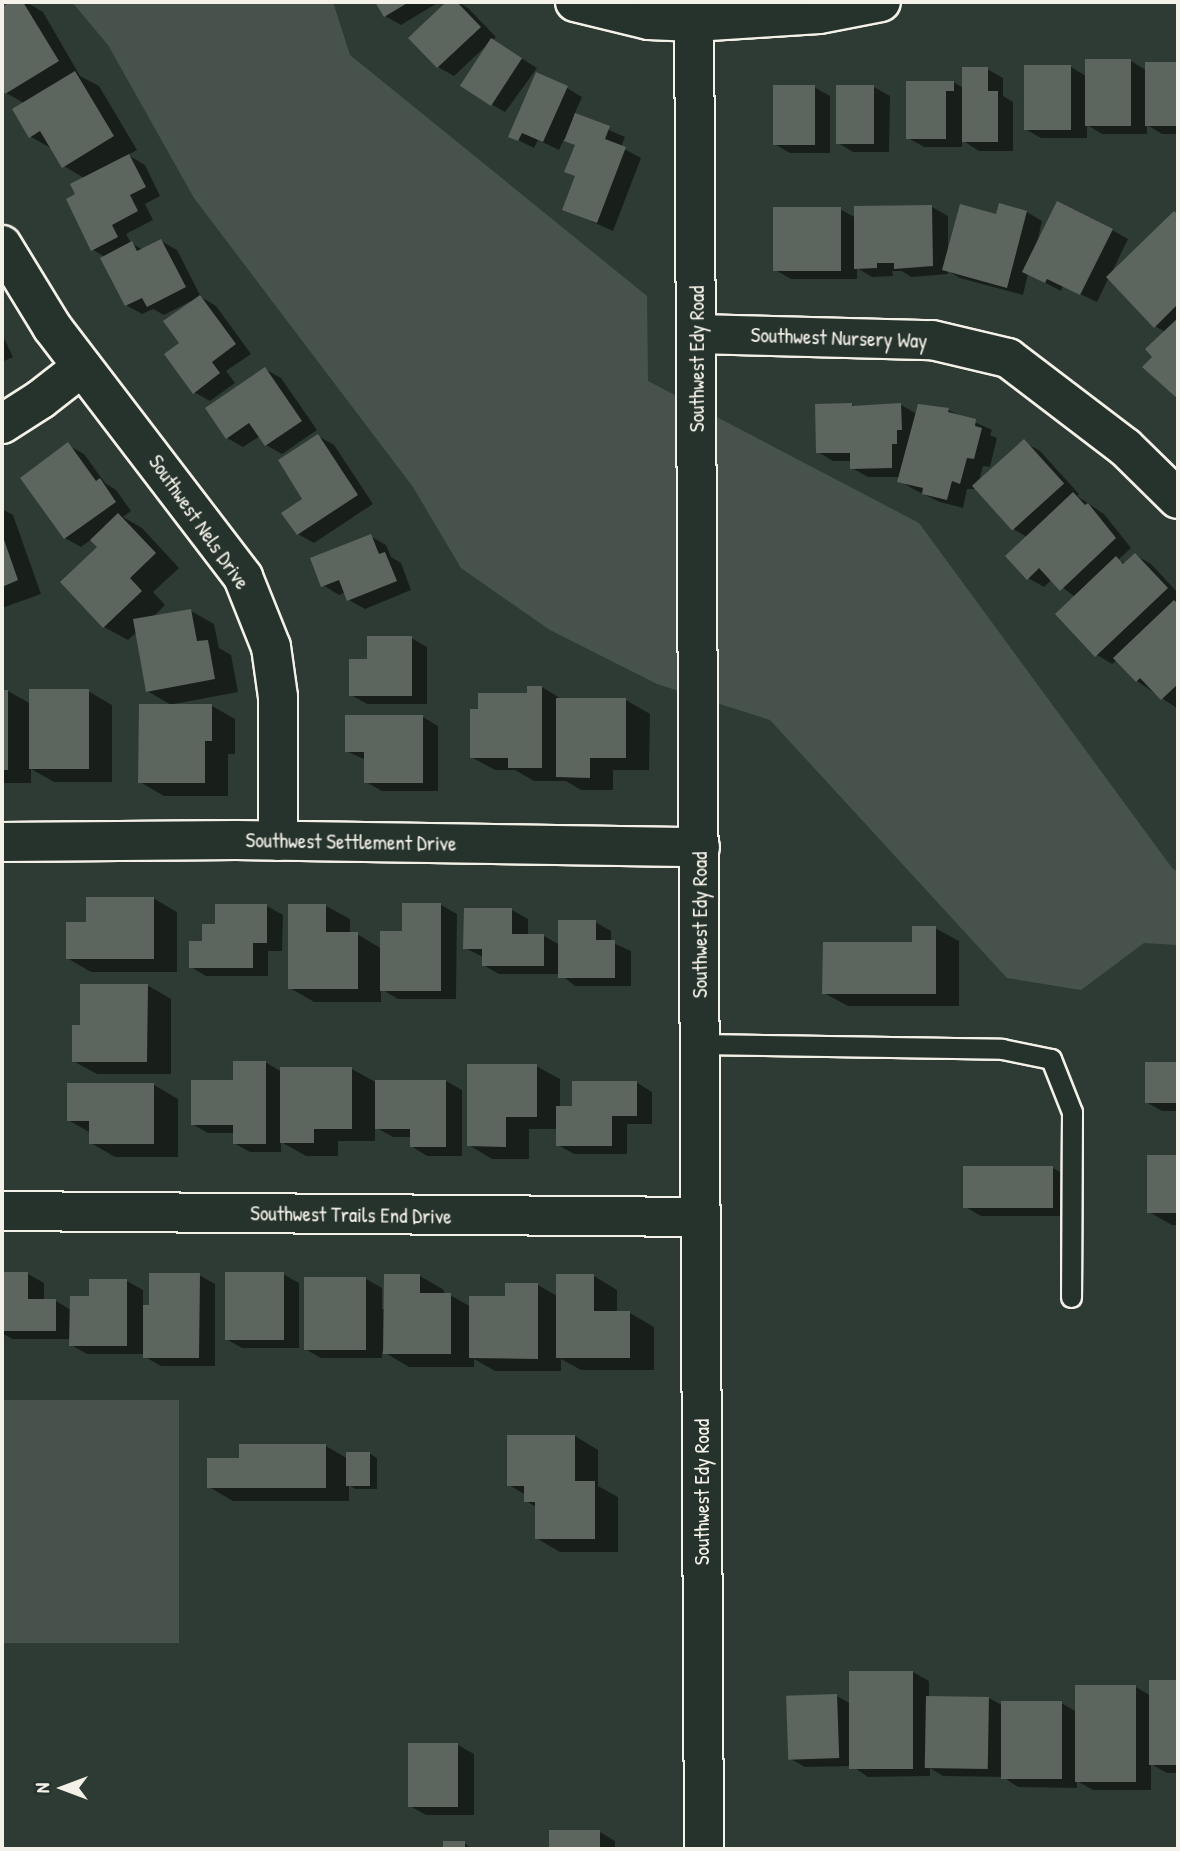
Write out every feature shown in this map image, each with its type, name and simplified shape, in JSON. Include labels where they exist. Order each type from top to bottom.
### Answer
[{"type":"street","points":[[575,2],[649,20],[694,12],[818,13],[881,2]]},
{"type":"street","name":"Southwest Edy Road","points":[[694,12],[704,1849]]},
{"type":"street","name":"Southwest Nels Drive","points":[[2,245],[52,327],[243,578],[271,647],[278,697],[278,841]]},
{"type":"street","name":"Southwest Nursery Way","points":[[697,334],[932,340],[1008,358],[1125,447],[1178,499]]},
{"type":"street","points":[[2,424],[41,399],[82,367]]},
{"type":"street","name":"Southwest Settlement Drive","points":[[2,842],[278,841],[699,847]]},
{"type":"street","name":"Southwest Trails End Drive","points":[[2,1211],[701,1217]]},
{"type":"lane","points":[[700,1044],[1002,1049],[1051,1059],[1072,1112],[1071,1297]]},
{"type":"shaded area","points":[[72,2],[333,2],[350,55],[647,296],[648,381],[919,523],[1172,868],[1178,872],[1178,945],[1144,943],[1081,990],[1007,978],[770,720],[657,684],[550,630],[461,568],[413,487],[194,198],[108,45]]},
{"type":"shaded area","points":[[2,1400],[179,1400],[179,1643],[2,1643]]},
{"type":"building","points":[[10,2],[23,2],[59,61],[5,94],[2,89],[2,7]]},
{"type":"building","points":[[375,2],[409,2],[384,17]]},
{"type":"building","points":[[446,2],[457,2],[481,27],[437,68],[408,38]]},
{"type":"building","points":[[491,38],[522,58],[491,106],[460,86]]},
{"type":"building","points":[[1085,59],[1131,59],[1131,126],[1085,126]]},
{"type":"building","points":[[1145,62],[1178,62],[1178,126],[1145,126]]},
{"type":"building","points":[[1024,65],[1071,65],[1071,130],[1024,130]]},
{"type":"building","points":[[962,67],[988,67],[988,91],[998,91],[998,142],[962,142]]},
{"type":"building","points":[[75,71],[114,136],[62,168],[40,131],[29,138],[12,109]]},
{"type":"building","points":[[536,72],[568,86],[543,142],[522,133],[518,141],[508,137]]},
{"type":"building","points":[[906,81],[954,81],[954,91],[946,91],[946,139],[906,139]]},
{"type":"building","points":[[773,85],[815,85],[815,145],[773,145]]},
{"type":"building","points":[[836,85],[874,85],[874,144],[836,144]]},
{"type":"building","points":[[575,113],[610,126],[605,139],[626,147],[597,223],[562,210],[575,176],[564,172],[575,145],[564,141]]},
{"type":"building","points":[[129,154],[146,187],[130,195],[138,211],[112,225],[118,237],[91,251],[66,199],[75,194],[70,184]]},
{"type":"building","points":[[1057,201],[1113,229],[1080,295],[1047,279],[1045,283],[1022,272]]},
{"type":"building","points":[[999,203],[1027,211],[1007,288],[942,270],[960,204],[996,214]]},
{"type":"building","points":[[932,205],[933,266],[894,269],[894,263],[877,263],[877,268],[854,269],[854,206]]},
{"type":"building","points":[[773,207],[841,207],[841,271],[773,271]]},
{"type":"building","points":[[1174,211],[1178,215],[1178,304],[1154,328],[1106,277]]},
{"type":"building","points":[[161,239],[186,287],[147,307],[142,298],[125,306],[100,258],[132,241],[137,251]]},
{"type":"building","points":[[200,295],[236,344],[212,362],[220,373],[193,394],[164,354],[179,343],[163,321]]},
{"type":"building","points":[[1178,318],[1178,399],[1142,367],[1152,357],[1145,349]]},
{"type":"building","points":[[265,367],[302,421],[265,446],[249,423],[226,439],[205,408]]},
{"type":"building","points":[[852,403],[852,406],[901,403],[902,430],[897,430],[897,444],[892,444],[892,468],[850,469],[850,453],[816,453],[815,404]]},
{"type":"building","points":[[918,404],[949,408],[948,412],[976,419],[975,426],[982,428],[974,459],[967,458],[960,484],[952,481],[947,500],[922,494],[923,488],[897,482]]},
{"type":"building","points":[[318,434],[358,495],[297,535],[281,513],[302,499],[278,460]]},
{"type":"building","points":[[1024,439],[1064,484],[1012,530],[972,486]]},
{"type":"building","points":[[68,442],[96,481],[100,478],[116,502],[64,539],[20,478]]},
{"type":"building","points":[[1073,492],[1085,505],[1088,503],[1116,538],[1060,591],[1039,568],[1027,580],[1005,556]]},
{"type":"building","points":[[118,513],[156,553],[130,578],[142,591],[103,628],[60,582],[97,547],[90,540]]},
{"type":"building","points":[[2,534],[18,580],[2,587]]},
{"type":"building","points":[[371,534],[379,554],[385,552],[397,581],[347,601],[339,580],[321,587],[310,558]]},
{"type":"building","points":[[1135,553],[1168,588],[1095,657],[1055,614],[1116,556],[1123,564]]},
{"type":"building","points":[[1174,600],[1178,604],[1178,684],[1161,700],[1140,678],[1136,682],[1113,658]]},
{"type":"building","points":[[191,609],[197,641],[208,640],[215,679],[146,692],[133,619]]},
{"type":"building","points":[[367,636],[412,636],[412,696],[349,696],[349,659],[367,659]]},
{"type":"building","points":[[527,686],[542,686],[542,768],[508,768],[508,758],[470,758],[470,709],[478,709],[478,693],[527,693]]},
{"type":"building","points":[[29,689],[89,689],[89,769],[29,769]]},
{"type":"building","points":[[2,690],[8,690],[8,770],[2,770]]},
{"type":"building","points":[[556,698],[626,698],[626,758],[590,758],[590,778],[556,777]]},
{"type":"building","points":[[139,704],[212,704],[212,741],[205,741],[205,783],[138,783]]},
{"type":"building","points":[[345,715],[423,715],[423,783],[364,783],[364,752],[345,752]]},
{"type":"building","points":[[86,897],[154,897],[154,959],[66,959],[66,922],[86,922]]},
{"type":"building","points":[[402,903],[441,903],[441,991],[380,991],[380,931],[402,931]]},
{"type":"building","points":[[215,904],[267,904],[267,943],[253,943],[253,968],[189,968],[189,941],[202,941],[202,924],[215,924]]},
{"type":"building","points":[[288,904],[326,904],[326,932],[358,932],[358,989],[288,989]]},
{"type":"building","points":[[464,908],[512,908],[512,934],[544,934],[544,966],[482,966],[482,949],[463,949]]},
{"type":"building","points":[[558,920],[596,920],[596,940],[615,940],[615,978],[558,978]]},
{"type":"building","points":[[912,926],[936,926],[936,994],[822,994],[823,942],[912,942]]},
{"type":"building","points":[[80,984],[148,984],[147,1062],[72,1062],[72,1025],[80,1025]]},
{"type":"building","points":[[233,1061],[266,1061],[266,1144],[233,1144],[233,1125],[191,1125],[191,1080],[233,1080]]},
{"type":"building","points":[[1145,1062],[1178,1062],[1178,1103],[1145,1103]]},
{"type":"building","points":[[467,1064],[537,1064],[537,1117],[506,1117],[506,1147],[467,1146]]},
{"type":"building","points":[[280,1067],[352,1067],[352,1129],[314,1129],[314,1143],[280,1143]]},
{"type":"building","points":[[375,1080],[446,1080],[446,1147],[410,1147],[410,1129],[375,1129]]},
{"type":"building","points":[[572,1081],[637,1081],[637,1116],[612,1116],[612,1146],[556,1146],[556,1106],[572,1106]]},
{"type":"building","points":[[67,1083],[154,1083],[154,1144],[89,1144],[89,1121],[67,1121]]},
{"type":"building","points":[[1147,1155],[1178,1155],[1178,1213],[1147,1213]]},
{"type":"building","points":[[963,1166],[1053,1166],[1053,1208],[963,1208]]},
{"type":"building","points":[[2,1272],[28,1272],[28,1299],[56,1299],[56,1331],[2,1331]]},
{"type":"building","points":[[225,1272],[284,1272],[284,1340],[225,1340]]},
{"type":"building","points":[[149,1273],[200,1273],[199,1358],[143,1358],[143,1305],[149,1305]]},
{"type":"building","points":[[384,1274],[420,1274],[420,1293],[451,1293],[451,1354],[383,1354]]},
{"type":"building","points":[[556,1274],[594,1274],[594,1311],[630,1311],[630,1358],[556,1358]]},
{"type":"building","points":[[304,1277],[366,1277],[366,1350],[304,1350]]},
{"type":"building","points":[[89,1279],[127,1279],[127,1346],[69,1346],[70,1296],[89,1296]]},
{"type":"building","points":[[505,1283],[538,1283],[538,1359],[469,1358],[469,1296],[505,1296]]},
{"type":"building","points":[[507,1435],[575,1435],[575,1481],[595,1481],[595,1539],[535,1539],[535,1502],[524,1502],[524,1486],[507,1486]]},
{"type":"building","points":[[239,1444],[326,1444],[326,1488],[207,1488],[207,1458],[239,1458]]},
{"type":"building","points":[[346,1452],[370,1452],[370,1486],[346,1486]]},
{"type":"building","points":[[849,1671],[913,1671],[913,1769],[849,1769]]},
{"type":"building","points":[[1149,1680],[1178,1680],[1178,1765],[1149,1765]]},
{"type":"building","points":[[1075,1685],[1136,1685],[1136,1782],[1075,1782]]},
{"type":"building","points":[[837,1694],[839,1758],[788,1760],[786,1696]]},
{"type":"building","points":[[926,1696],[989,1697],[988,1769],[925,1768]]},
{"type":"building","points":[[1001,1701],[1062,1701],[1062,1779],[1001,1779]]},
{"type":"building","points":[[408,1743],[458,1743],[458,1807],[408,1807]]},
{"type":"building","points":[[549,1830],[600,1830],[600,1849],[549,1849]]},
{"type":"building","points":[[443,1841],[465,1841],[465,1849],[443,1849]]}]
